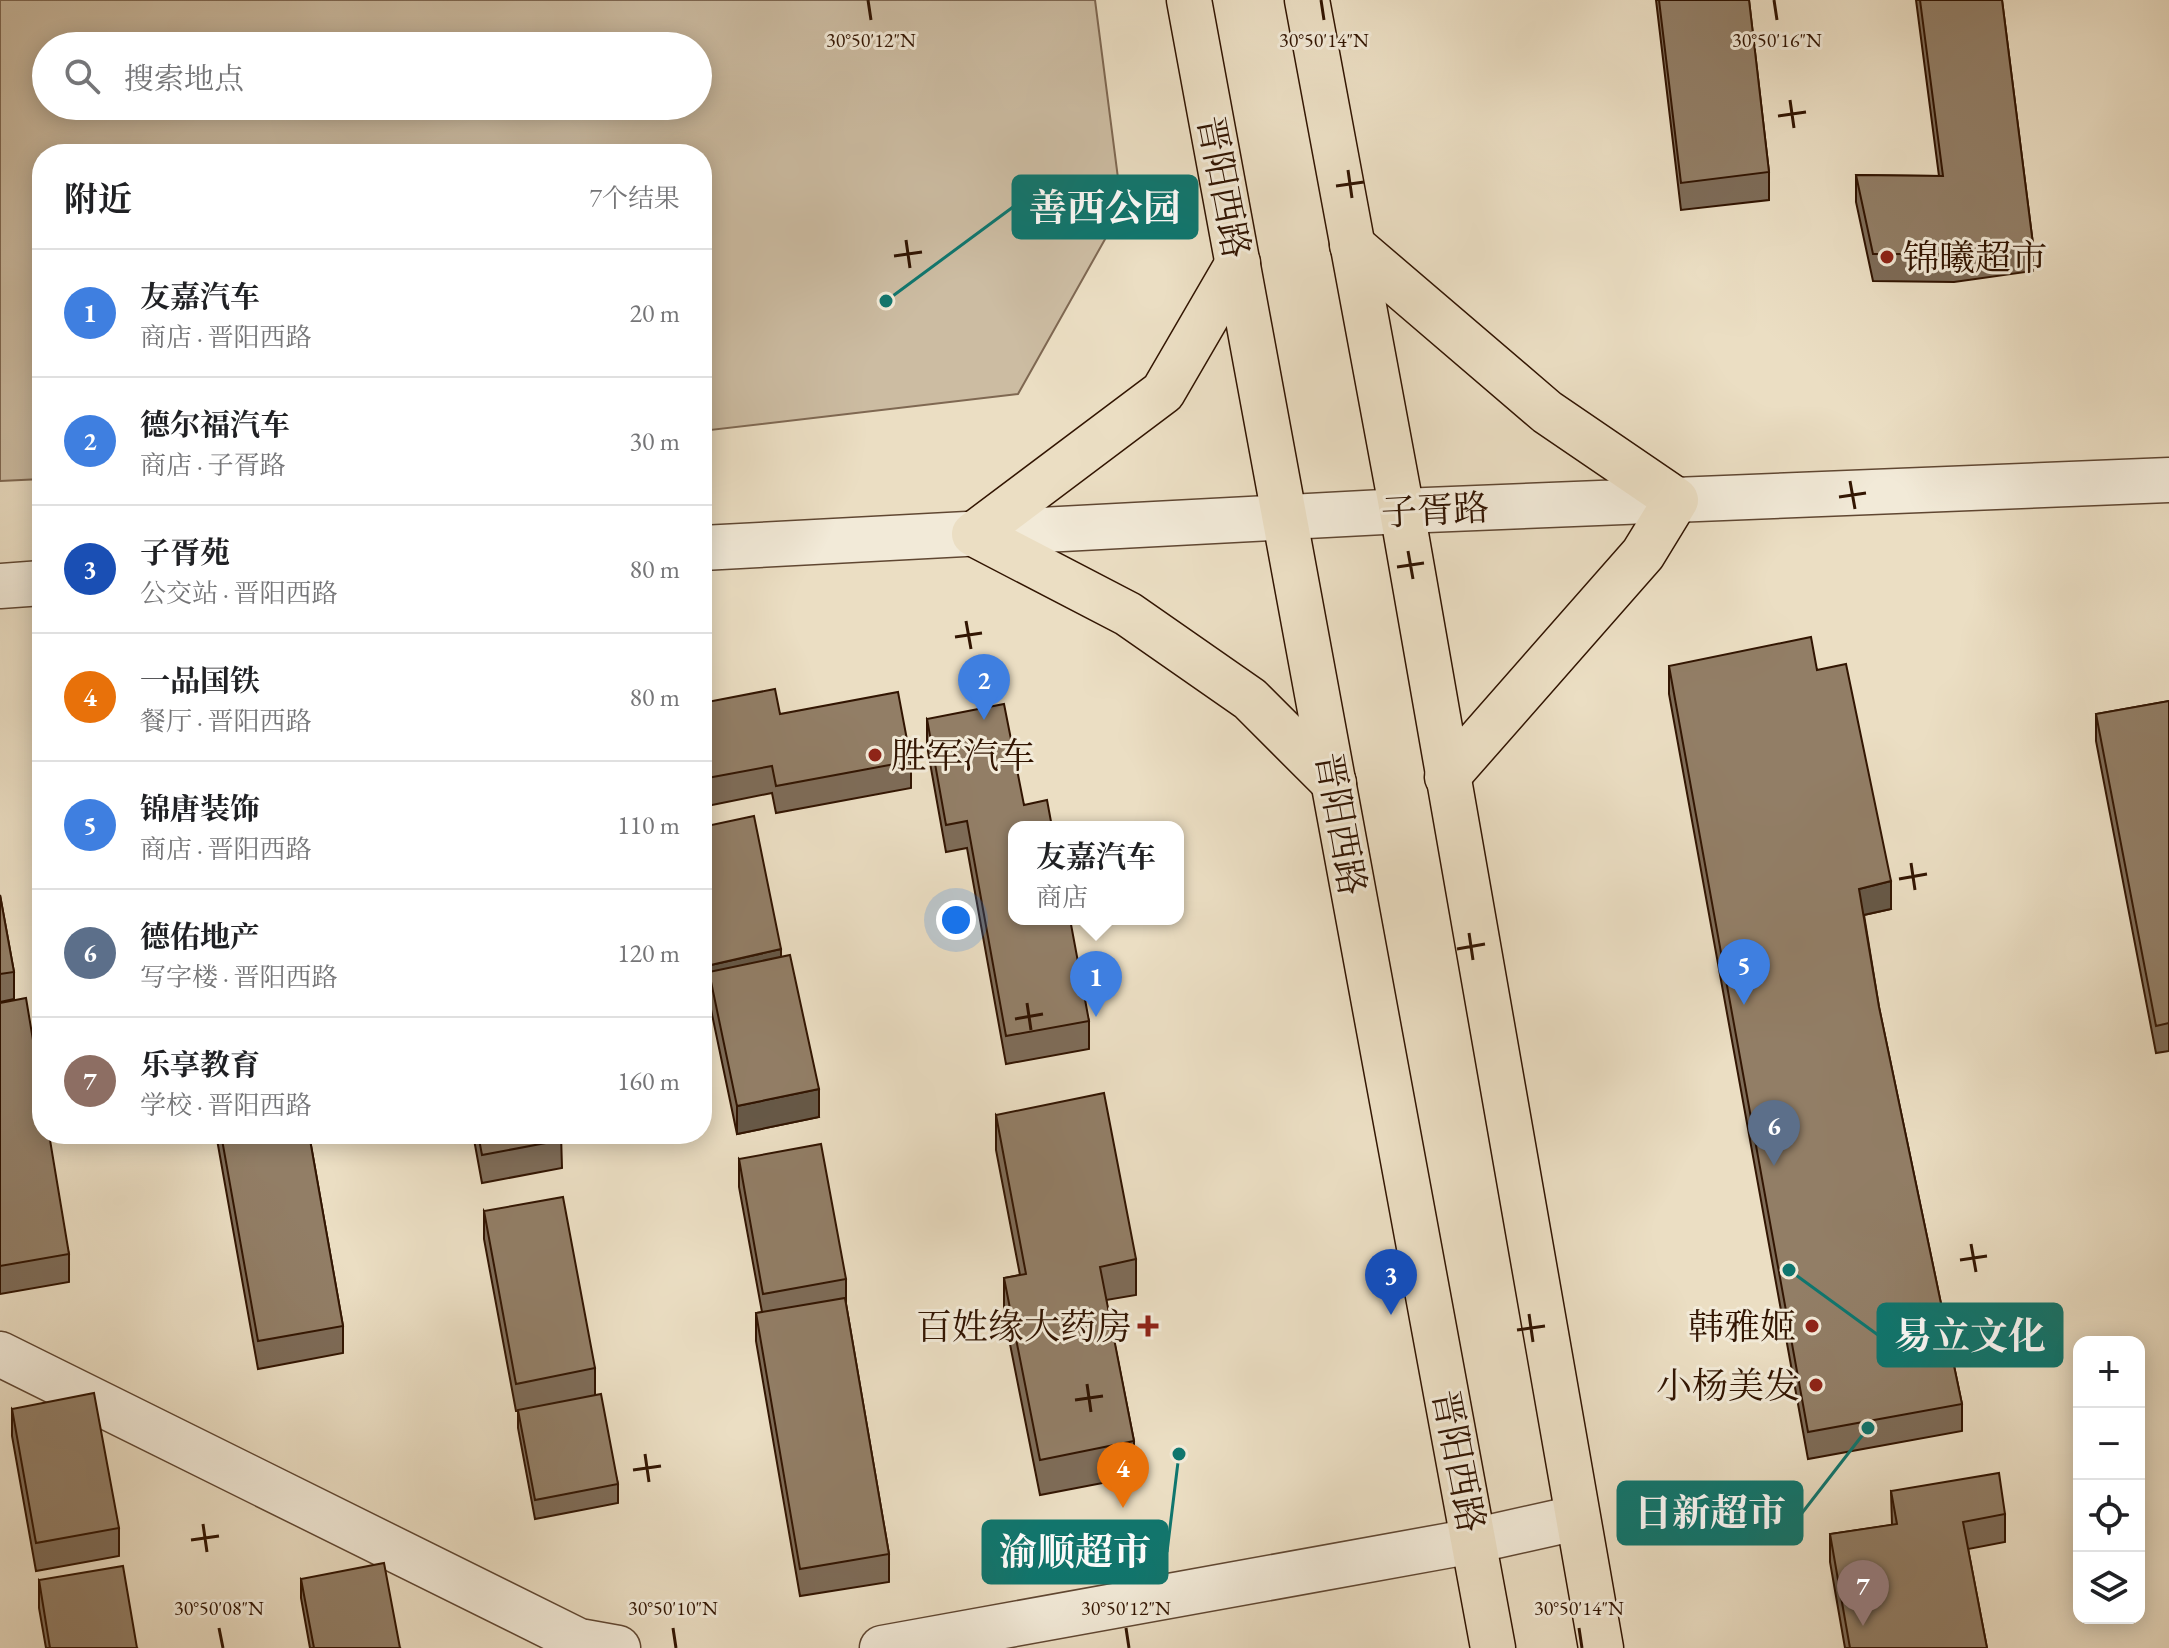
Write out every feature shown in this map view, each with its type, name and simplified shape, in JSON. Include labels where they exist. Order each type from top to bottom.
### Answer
[{"type":"main road","name":"晋阳西路","points":[[1189,0],[1493,1648]]},
{"type":"main road","points":[[1307,0],[1402,511],[1601,1648]]},
{"type":"main road","points":[[1352,245],[1547,412],[1676,500],[1643,554],[1447,777]]},
{"type":"main road","points":[[1238,263],[1163,392],[974,534],[1128,614],[1250,699],[1334,783]]},
{"type":"street","name":"子胥路","points":[[712,547],[1402,511],[2169,480]]},
{"type":"street","points":[[0,586],[32,584]]},
{"type":"street","points":[[0,1354],[579,1641],[618,1648]]},
{"type":"street","points":[[882,1648],[1473,1541],[1576,1518]]},
{"type":"shaded area","points":[[0,0],[1095,0],[1122,209],[1018,394],[712,430],[712,144],[32,144],[32,479],[0,481]]},
{"type":"building","points":[[1659,0],[1749,0],[1769,172],[1681,183]]},
{"type":"building","points":[[1920,0],[2002,0],[2033,244],[1954,254],[1873,254],[1856,175],[1943,176]]},
{"type":"building","points":[[1811,637],[1817,670],[1846,664],[1891,881],[1859,889],[1879,1007],[1962,1404],[1808,1432],[1669,666]]},
{"type":"building","points":[[775,689],[780,714],[898,692],[911,761],[776,786],[772,766],[712,777],[712,701]]},
{"type":"building","points":[[2169,701],[2169,1023],[2156,1026],[2096,714]]},
{"type":"building","points":[[1004,704],[1024,805],[1047,800],[1051,821],[1008,821],[1008,925],[1071,925],[1089,1021],[1006,1036],[967,821],[946,825],[927,719]]},
{"type":"building","points":[[754,816],[781,949],[712,965],[712,825]]},
{"type":"building","points":[[0,895],[14,972],[0,974]]},
{"type":"building","points":[[790,955],[819,1089],[737,1106],[712,986],[712,971]]},
{"type":"building","points":[[26,998],[32,1034],[32,1144],[51,1144],[69,1254],[0,1266],[0,1003]]},
{"type":"building","points":[[1104,1093],[1136,1259],[1100,1267],[1134,1441],[1040,1460],[1004,1278],[1026,1274],[996,1115]]},
{"type":"building","points":[[223,1144],[311,1144],[343,1326],[258,1341]]},
{"type":"building","points":[[480,1144],[541,1144],[482,1155]]},
{"type":"building","points":[[821,1144],[846,1279],[763,1294],[739,1159]]},
{"type":"building","points":[[563,1197],[595,1368],[516,1384],[484,1211]]},
{"type":"building","points":[[845,1298],[889,1554],[800,1569],[756,1313]]},
{"type":"building","points":[[94,1393],[119,1528],[36,1543],[12,1409]]},
{"type":"building","points":[[601,1394],[618,1484],[535,1500],[518,1410]]},
{"type":"building","points":[[1999,1473],[2005,1514],[1963,1522],[1987,1648],[1850,1648],[1830,1534],[1897,1524],[1891,1491]]},
{"type":"building","points":[[384,1563],[400,1648],[314,1648],[301,1579]]},
{"type":"building","points":[[123,1566],[137,1648],[50,1648],[39,1580]]},
{"type":"place","name":"锦曦超市","points":[[1887,257]]},
{"type":"place","name":"善西公园","points":[[886,301]]},
{"type":"place","name":"德尔福汽车","points":[[984,720]]},
{"type":"place","name":"胜军汽车","points":[[875,755]]},
{"type":"place","name":"锦唐装饰","points":[[1744,1005]]},
{"type":"place","name":"友嘉汽车","points":[[1096,1017]]},
{"type":"place","name":"德佑地产","points":[[1774,1166]]},
{"type":"place","name":"易立文化","points":[[1789,1270]]},
{"type":"place","name":"子胥苑","points":[[1391,1315]]},
{"type":"place","name":"百姓缘大药房","points":[[1148,1326]]},
{"type":"place","name":"韩雅姬","points":[[1812,1326]]},
{"type":"place","name":"小杨美发","points":[[1816,1385]]},
{"type":"place","name":"日新超市","points":[[1868,1428]]},
{"type":"place","name":"渝顺超市","points":[[1179,1454]]},
{"type":"place","name":"一品国铁","points":[[1123,1508]]},
{"type":"place","name":"乐享教育","points":[[1863,1626]]}]
